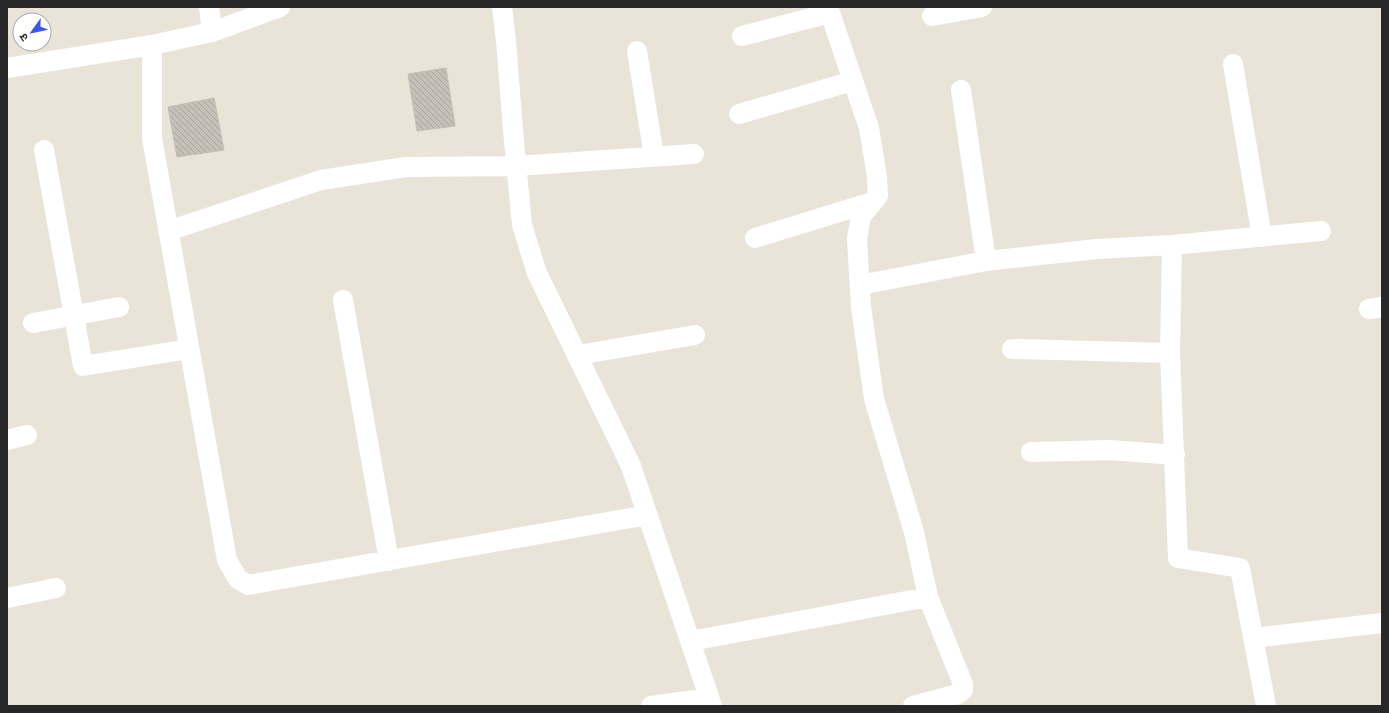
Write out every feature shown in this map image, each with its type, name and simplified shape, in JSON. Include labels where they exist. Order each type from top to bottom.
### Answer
[{"type":"street","points":[[209,7],[212,32]]},
{"type":"street","points":[[7,68],[152,45],[212,32],[280,7]]},
{"type":"street","points":[[502,7],[522,225],[537,273],[631,466],[711,702],[651,706]]},
{"type":"street","points":[[932,16],[982,7]]},
{"type":"street","points":[[742,36],[829,10],[869,128],[878,196],[861,216],[857,239],[860,285],[874,399],[914,532],[928,597],[964,684],[963,690],[958,694],[913,706]]},
{"type":"street","points":[[152,45],[152,138],[227,560],[238,579],[248,585],[648,516]]},
{"type":"street","points":[[637,51],[654,156]]},
{"type":"street","points":[[1232,64],[1262,237]]},
{"type":"street","points":[[740,114],[853,81]]},
{"type":"street","points":[[961,90],[986,261]]},
{"type":"street","points":[[44,150],[83,366],[189,349]]},
{"type":"street","points":[[168,231],[321,180],[406,167],[516,166],[694,154]]},
{"type":"street","points":[[755,238],[872,202]]},
{"type":"street","points":[[860,285],[986,261],[1097,249],[1172,245],[1322,231]]},
{"type":"street","points":[[1172,245],[1170,353],[1178,558],[1240,568],[1266,706]]},
{"type":"street","points":[[343,300],[389,561]]},
{"type":"street","points":[[33,323],[119,307]]},
{"type":"street","points":[[578,355],[695,335]]},
{"type":"street","points":[[1012,349],[1170,353]]},
{"type":"street","points":[[7,440],[28,435]]},
{"type":"street","points":[[1031,452],[1110,450],[1175,455]]},
{"type":"street","points":[[7,598],[56,588]]},
{"type":"street","points":[[691,641],[928,597]]},
{"type":"street","points":[[1253,638],[1382,623]]},
{"type":"building","points":[[446,68],[455,126],[417,131],[408,74]]},
{"type":"building","points":[[214,98],[224,150],[177,157],[168,107]]}]
